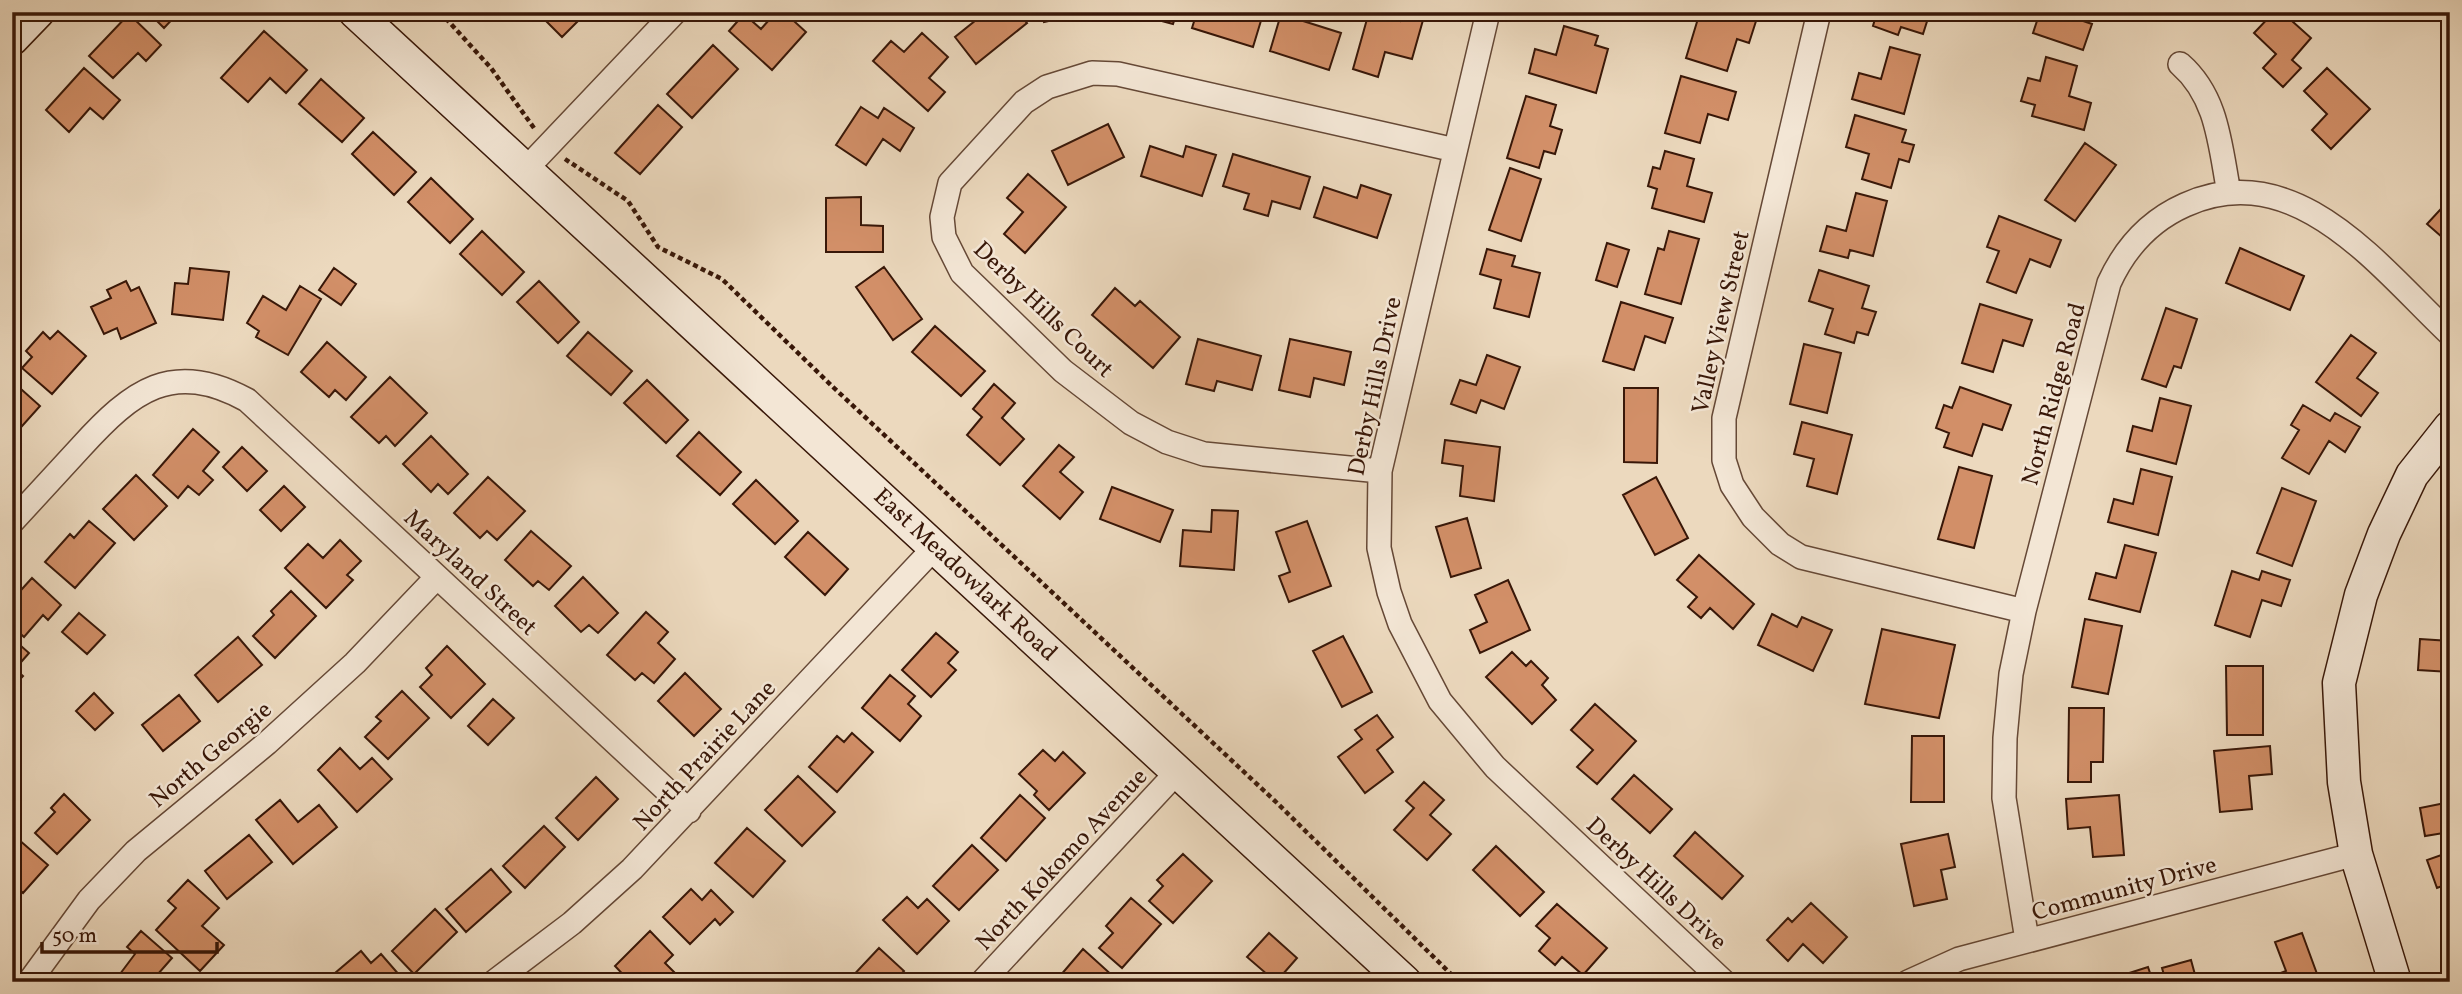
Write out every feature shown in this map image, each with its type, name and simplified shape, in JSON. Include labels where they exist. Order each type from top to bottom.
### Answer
[{"type":"main road","points":[[12,40],[38,12]]},
{"type":"main road","name":"East Meadowlark Road","points":[[355,12],[1405,982]]},
{"type":"main road","points":[[2395,982],[2356,854],[2344,782],[2338,711],[2339,683],[2361,594],[2397,504],[2412,475],[2450,427]]},
{"type":"street","points":[[526,169],[675,12]]},
{"type":"street","name":"Derby Hills Drive","points":[[1488,12],[1380,471],[1380,548],[1389,592],[1406,636],[1440,701],[1495,768],[1724,982]]},
{"type":"street","name":"Valley View Street","points":[[1819,12],[1724,418],[1724,460],[1732,485],[1762,528],[1801,557],[2024,611]]},
{"type":"street","points":[[2180,64],[2202,86],[2212,108],[2228,193]]},
{"type":"street","name":"Derby Hills Court","points":[[1380,471],[1204,454],[1167,442],[1131,423],[1063,370],[962,273],[944,237],[944,198],[950,183],[961,169],[1024,102],[1065,79],[1092,73],[1118,74],[1455,150]]},
{"type":"street","name":"North Ridge Road","points":[[2027,940],[2004,798],[2005,738],[2010,687],[2024,611],[2115,269],[2132,243],[2161,217],[2193,201],[2228,193],[2282,198],[2330,221],[2450,334]]},
{"type":"street","name":"Maryland Street","points":[[12,522],[126,401],[153,387],[178,382],[209,384],[247,400],[689,811]]},
{"type":"street","name":"North Prairie Lane","points":[[494,982],[572,923],[632,869],[936,546]]},
{"type":"street","name":"North Georgie","points":[[30,982],[89,900],[136,851],[267,743],[346,671],[437,577]]},
{"type":"street","name":"North Kokomo Avenue","points":[[982,982],[1178,771]]},
{"type":"street","name":"Community Drive","points":[[1908,982],[1959,959],[2356,854]]},
{"type":"path","points":[[440,12],[491,68],[527,122]]},
{"type":"path","points":[[565,158],[628,201],[658,247],[722,279],[833,387],[1265,792],[1459,982]]},
{"type":"building","points":[[148,12],[179,12],[164,28]]},
{"type":"building","points":[[537,12],[587,12],[562,37]]},
{"type":"building","points":[[776,12],[784,12],[806,32],[772,70],[729,31],[744,14],[761,29]]},
{"type":"building","points":[[978,12],[1018,12],[1027,23],[976,64],[955,37],[981,16]]},
{"type":"building","points":[[1042,12],[1070,12],[1071,16],[1044,22]]},
{"type":"building","points":[[1149,12],[1177,12],[1173,24],[1147,17]]},
{"type":"building","points":[[1197,12],[1263,14],[1253,47],[1192,28]]},
{"type":"building","points":[[1369,12],[1400,21],[1403,12],[1425,13],[1412,59],[1385,52],[1378,77],[1353,69]]},
{"type":"building","points":[[1700,12],[1737,12],[1757,18],[1749,43],[1737,39],[1727,71],[1686,58]]},
{"type":"building","points":[[1877,12],[1930,12],[1923,34],[1901,27],[1898,35],[1873,26]]},
{"type":"building","points":[[2040,12],[2073,12],[2071,17],[2092,24],[2083,50],[2033,33]]},
{"type":"building","points":[[2274,12],[2282,12],[2311,38],[2292,60],[2301,68],[2283,87],[2263,68],[2276,54],[2254,33]]},
{"type":"building","points":[[129,14],[161,45],[146,61],[138,53],[113,78],[89,56]]},
{"type":"building","points":[[1281,14],[1341,33],[1329,70],[1270,51]]},
{"type":"building","points":[[1564,26],[1598,36],[1595,45],[1608,49],[1596,93],[1529,73],[1535,49],[1556,55]]},
{"type":"building","points":[[264,31],[307,70],[286,93],[270,78],[248,102],[221,78]]},
{"type":"building","points":[[922,33],[948,57],[929,78],[945,92],[928,111],[873,61],[891,41],[904,52]]},
{"type":"building","points":[[713,45],[738,69],[692,118],[667,94]]},
{"type":"building","points":[[1890,47],[1920,55],[1904,114],[1852,99],[1859,73],[1881,79]]},
{"type":"building","points":[[2046,57],[2077,66],[2069,96],[2091,103],[2084,130],[2032,116],[2035,105],[2021,101],[2028,78],[2040,81]]},
{"type":"building","points":[[84,68],[120,100],[103,119],[90,108],[69,132],[46,110]]},
{"type":"building","points":[[2327,68],[2370,109],[2331,149],[2312,130],[2327,114],[2304,91]]},
{"type":"building","points":[[1681,76],[1736,92],[1728,120],[1708,114],[1700,143],[1665,133]]},
{"type":"building","points":[[321,79],[364,118],[342,142],[299,104]]},
{"type":"building","points":[[1526,96],[1556,105],[1550,126],[1562,130],[1555,154],[1544,151],[1539,168],[1507,158]]},
{"type":"building","points":[[658,105],[682,127],[640,174],[615,153]]},
{"type":"building","points":[[861,107],[878,118],[884,108],[914,128],[900,151],[883,139],[866,165],[836,145]]},
{"type":"building","points":[[1855,115],[1906,130],[1902,142],[1914,145],[1909,162],[1899,159],[1891,188],[1862,179],[1869,154],[1846,147]]},
{"type":"building","points":[[1108,124],[1124,157],[1068,185],[1052,151]]},
{"type":"building","points":[[373,132],[416,172],[394,195],[352,154]]},
{"type":"building","points":[[2085,143],[2116,165],[2075,221],[2045,200]]},
{"type":"building","points":[[1150,146],[1183,157],[1186,146],[1216,155],[1202,196],[1141,176]]},
{"type":"building","points":[[1665,151],[1694,159],[1687,186],[1712,193],[1704,222],[1652,208],[1657,189],[1648,186],[1653,167],[1660,169]]},
{"type":"building","points":[[1233,154],[1310,177],[1300,209],[1272,201],[1268,216],[1244,209],[1249,194],[1223,186]]},
{"type":"building","points":[[1510,168],[1541,179],[1521,241],[1489,230]]},
{"type":"building","points":[[1028,174],[1066,207],[1025,253],[1004,234],[1023,212],[1007,198]]},
{"type":"building","points":[[431,178],[473,219],[450,243],[408,202]]},
{"type":"building","points":[[1361,185],[1391,195],[1377,238],[1314,217],[1324,187],[1357,198]]},
{"type":"building","points":[[1856,193],[1887,201],[1873,256],[1850,250],[1848,258],[1820,251],[1827,226],[1846,231]]},
{"type":"building","points":[[861,197],[861,225],[883,226],[883,252],[826,252],[826,198]]},
{"type":"building","points":[[2450,199],[2450,244],[2427,224]]},
{"type":"building","points":[[1999,216],[2061,240],[2050,267],[2030,259],[2016,293],[1987,282],[1999,251],[1987,247]]},
{"type":"building","points":[[482,231],[524,272],[502,295],[460,254]]},
{"type":"building","points":[[1669,231],[1699,239],[1681,304],[1645,294],[1658,248],[1664,250]]},
{"type":"building","points":[[1607,243],[1629,250],[1617,287],[1596,280]]},
{"type":"building","points":[[2240,248],[2304,276],[2290,310],[2226,283]]},
{"type":"building","points":[[1487,249],[1515,256],[1512,266],[1540,273],[1529,317],[1494,308],[1501,280],[1480,274]]},
{"type":"building","points":[[884,267],[922,319],[893,340],[856,287]]},
{"type":"building","points":[[190,268],[229,272],[223,320],[172,314],[175,283],[188,284]]},
{"type":"building","points":[[334,268],[356,284],[341,305],[319,290]]},
{"type":"building","points":[[1819,270],[1869,286],[1862,308],[1876,312],[1868,335],[1857,332],[1854,343],[1825,334],[1833,309],[1809,301]]},
{"type":"building","points":[[126,281],[131,291],[139,287],[156,323],[121,339],[117,328],[104,334],[91,307],[111,298],[107,290]]},
{"type":"building","points":[[539,281],[579,322],[558,343],[517,302]]},
{"type":"building","points":[[300,286],[321,299],[288,355],[256,337],[259,331],[247,323],[263,296],[286,310]]},
{"type":"building","points":[[1115,288],[1135,306],[1140,301],[1180,337],[1153,368],[1092,315]]},
{"type":"building","points":[[1621,302],[1673,318],[1665,343],[1645,336],[1634,370],[1603,361]]},
{"type":"building","points":[[1980,304],[2032,320],[2023,346],[2003,340],[1993,372],[1962,363]]},
{"type":"building","points":[[2166,308],[2197,319],[2181,368],[2174,366],[2166,387],[2142,379]]},
{"type":"building","points":[[935,326],[985,371],[961,396],[912,352]]},
{"type":"building","points":[[58,331],[86,356],[52,394],[22,368],[32,357],[26,351],[43,332],[50,339]]},
{"type":"building","points":[[588,332],[632,371],[611,395],[567,356]]},
{"type":"building","points":[[2351,335],[2376,353],[2357,378],[2378,393],[2361,416],[2316,382]]},
{"type":"building","points":[[1198,339],[1261,356],[1252,390],[1217,381],[1214,391],[1186,384]]},
{"type":"building","points":[[1290,339],[1351,352],[1344,385],[1314,378],[1310,397],[1279,390]]},
{"type":"building","points":[[327,342],[366,377],[346,400],[335,390],[329,397],[301,372]]},
{"type":"building","points":[[1804,344],[1841,353],[1827,413],[1790,404]]},
{"type":"building","points":[[1487,355],[1520,367],[1504,409],[1481,400],[1476,413],[1451,404],[1460,380],[1476,385]]},
{"type":"building","points":[[390,377],[427,413],[395,446],[386,436],[379,443],[351,417]]},
{"type":"building","points":[[647,380],[688,420],[666,443],[624,403]]},
{"type":"building","points":[[12,381],[40,406],[15,434],[12,432]]},
{"type":"building","points":[[994,384],[1015,403],[1002,418],[1024,439],[1000,465],[967,435],[982,417],[973,409]]},
{"type":"building","points":[[1960,387],[2011,405],[2002,430],[1983,424],[1972,456],[1944,447],[1949,433],[1936,428],[1944,405],[1952,408]]},
{"type":"building","points":[[1624,388],[1658,388],[1657,463],[1624,462]]},
{"type":"building","points":[[2160,398],[2191,406],[2176,464],[2127,451],[2133,426],[2152,431]]},
{"type":"building","points":[[2303,405],[2330,421],[2335,413],[2360,427],[2345,452],[2329,441],[2309,474],[2282,458],[2299,430],[2291,425]]},
{"type":"building","points":[[1802,422],[1852,435],[1837,494],[1807,486],[1814,459],[1794,454]]},
{"type":"building","points":[[193,429],[219,452],[203,471],[213,480],[199,495],[188,486],[178,498],[153,475]]},
{"type":"building","points":[[699,432],[741,472],[720,495],[677,456]]},
{"type":"building","points":[[431,436],[468,474],[448,494],[438,484],[431,492],[403,464]]},
{"type":"building","points":[[1445,440],[1500,447],[1494,501],[1460,496],[1463,466],[1442,463]]},
{"type":"building","points":[[1059,445],[1074,457],[1060,472],[1083,492],[1060,519],[1023,486]]},
{"type":"building","points":[[242,447],[267,471],[247,491],[223,467]]},
{"type":"building","points":[[1959,467],[1992,476],[1974,548],[1938,539]]},
{"type":"building","points":[[2141,469],[2172,477],[2158,535],[2108,522],[2114,499],[2133,504]]},
{"type":"building","points":[[136,475],[167,506],[134,540],[103,509]]},
{"type":"building","points":[[488,477],[525,511],[497,540],[487,531],[480,538],[454,513]]},
{"type":"building","points":[[1656,477],[1688,538],[1655,555],[1623,495]]},
{"type":"building","points":[[756,480],[798,521],[775,544],[733,504]]},
{"type":"building","points":[[284,486],[305,507],[281,531],[260,510]]},
{"type":"building","points":[[1112,487],[1173,510],[1160,542],[1100,519]]},
{"type":"building","points":[[2282,488],[2316,501],[2292,566],[2257,553]]},
{"type":"building","points":[[1212,510],[1238,511],[1234,570],[1180,566],[1183,530],[1211,532]]},
{"type":"building","points":[[1467,518],[1481,568],[1451,577],[1436,527]]},
{"type":"building","points":[[89,521],[115,543],[75,588],[45,562],[70,534],[74,538]]},
{"type":"building","points":[[1307,521],[1331,586],[1289,602],[1279,576],[1290,572],[1276,532]]},
{"type":"building","points":[[531,531],[571,566],[549,590],[538,581],[533,586],[505,560]]},
{"type":"building","points":[[808,532],[848,569],[825,595],[785,557]]},
{"type":"building","points":[[340,540],[361,561],[347,575],[353,580],[326,608],[285,568],[308,544],[323,558]]},
{"type":"building","points":[[2125,545],[2156,553],[2140,612],[2089,599],[2096,573],[2116,578]]},
{"type":"building","points":[[1699,555],[1754,604],[1733,629],[1710,608],[1701,618],[1688,607],[1697,597],[1677,580]]},
{"type":"building","points":[[2232,571],[2259,580],[2262,571],[2290,580],[2281,606],[2262,600],[2250,637],[2215,625]]},
{"type":"building","points":[[583,577],[618,613],[598,633],[589,625],[581,632],[555,606]]},
{"type":"building","points":[[32,578],[61,605],[48,620],[43,615],[24,637],[12,626],[12,600]]},
{"type":"building","points":[[1508,580],[1530,630],[1480,653],[1470,630],[1487,622],[1475,595]]},
{"type":"building","points":[[291,591],[316,616],[275,658],[253,636],[274,615],[271,611]]},
{"type":"building","points":[[646,612],[668,632],[658,643],[675,659],[654,683],[642,673],[635,680],[607,655]]},
{"type":"building","points":[[79,613],[105,635],[87,654],[62,632]]},
{"type":"building","points":[[1772,614],[1797,627],[1802,617],[1832,630],[1813,671],[1758,645]]},
{"type":"building","points":[[2085,619],[2122,626],[2108,694],[2072,687]]},
{"type":"building","points":[[1882,629],[1955,645],[1939,718],[1865,704]]},
{"type":"building","points":[[936,633],[958,652],[948,663],[956,670],[931,697],[902,670]]},
{"type":"building","points":[[1343,636],[1372,692],[1342,707],[1313,651]]},
{"type":"building","points":[[238,637],[262,665],[218,702],[195,675]]},
{"type":"building","points":[[12,638],[29,653],[15,669],[23,676],[12,688]]},
{"type":"building","points":[[2420,639],[2450,641],[2450,672],[2418,670]]},
{"type":"building","points":[[447,646],[485,684],[451,718],[420,687],[432,675],[426,668]]},
{"type":"building","points":[[1512,652],[1526,666],[1531,661],[1548,678],[1542,685],[1556,700],[1532,724],[1486,677]]},
{"type":"building","points":[[2226,666],[2263,666],[2263,735],[2227,735]]},
{"type":"building","points":[[685,673],[721,709],[694,736],[658,701]]},
{"type":"building","points":[[890,675],[915,696],[908,704],[921,716],[900,741],[862,708]]},
{"type":"building","points":[[402,691],[429,718],[388,759],[365,737],[381,721],[376,717]]},
{"type":"building","points":[[94,693],[113,713],[95,730],[76,711]]},
{"type":"building","points":[[179,695],[200,721],[163,751],[142,725]]},
{"type":"building","points":[[493,699],[514,718],[488,745],[468,726]]},
{"type":"building","points":[[1595,704],[1636,741],[1597,784],[1577,767],[1593,750],[1571,730]]},
{"type":"building","points":[[2069,708],[2104,708],[2103,762],[2091,762],[2091,782],[2068,782]]},
{"type":"building","points":[[1377,715],[1393,737],[1377,750],[1393,772],[1365,793],[1338,757],[1362,739],[1355,730]]},
{"type":"building","points":[[852,733],[873,752],[837,792],[809,767],[837,736],[844,742]]},
{"type":"building","points":[[1912,736],[1944,736],[1944,802],[1911,802]]},
{"type":"building","points":[[2270,746],[2272,774],[2249,776],[2252,809],[2220,812],[2214,751]]},
{"type":"building","points":[[2450,747],[2450,785],[2443,748]]},
{"type":"building","points":[[340,748],[360,769],[372,758],[392,779],[357,812],[318,770]]},
{"type":"building","points":[[1043,750],[1055,761],[1063,752],[1085,773],[1049,810],[1034,795],[1037,791],[1019,774]]},
{"type":"building","points":[[1634,775],[1672,809],[1650,833],[1612,799]]},
{"type":"building","points":[[798,776],[835,812],[802,846],[765,810]]},
{"type":"building","points":[[596,777],[618,799],[578,840],[556,818]]},
{"type":"building","points":[[1424,782],[1444,800],[1430,815],[1451,834],[1427,860],[1394,830],[1414,808],[1406,801]]},
{"type":"building","points":[[64,794],[90,820],[57,854],[35,833],[55,812],[51,808]]},
{"type":"building","points":[[1020,795],[1045,818],[1006,861],[981,838]]},
{"type":"building","points":[[2119,795],[2124,855],[2093,857],[2090,827],[2068,829],[2066,799]]},
{"type":"building","points":[[280,800],[298,822],[319,805],[337,827],[293,864],[256,820]]},
{"type":"building","points":[[2450,802],[2450,832],[2425,836],[2420,808]]},
{"type":"building","points":[[544,826],[565,847],[525,888],[503,866]]},
{"type":"building","points":[[747,828],[785,861],[753,897],[715,863]]},
{"type":"building","points":[[1695,832],[1743,876],[1722,899],[1674,856]]},
{"type":"building","points":[[1948,834],[1955,867],[1941,870],[1947,899],[1914,906],[1901,844]]},
{"type":"building","points":[[249,835],[272,862],[227,899],[205,871]]},
{"type":"building","points":[[18,839],[48,865],[23,893],[17,888],[12,894],[12,846]]},
{"type":"building","points":[[972,845],[998,870],[959,910],[933,886]]},
{"type":"building","points":[[1496,846],[1544,892],[1520,916],[1473,870]]},
{"type":"building","points":[[2450,852],[2450,883],[2437,888],[2427,860]]},
{"type":"building","points":[[1183,854],[1212,881],[1173,923],[1149,901],[1163,886],[1157,880]]},
{"type":"building","points":[[491,869],[511,892],[466,932],[446,909]]},
{"type":"building","points":[[188,880],[219,908],[202,926],[224,945],[200,971],[156,930],[176,908],[168,901]]},
{"type":"building","points":[[691,889],[702,900],[711,890],[733,912],[720,925],[715,919],[690,944],[663,917]]},
{"type":"building","points":[[907,897],[918,908],[927,899],[949,921],[917,954],[883,920]]},
{"type":"building","points":[[1131,898],[1161,924],[1122,968],[1099,948],[1113,933],[1106,926]]},
{"type":"building","points":[[1811,903],[1847,937],[1823,963],[1803,944],[1788,961],[1767,940],[1788,918],[1792,922]]},
{"type":"building","points":[[1557,904],[1607,948],[1583,975],[1562,957],[1555,965],[1539,951],[1550,938],[1536,926]]},
{"type":"building","points":[[435,909],[457,932],[414,974],[392,951]]},
{"type":"building","points":[[141,931],[172,958],[151,982],[114,982],[135,954],[127,947]]},
{"type":"building","points":[[650,931],[673,955],[665,963],[678,976],[671,982],[630,982],[615,966]]},
{"type":"building","points":[[1269,933],[1297,958],[1276,982],[1247,957]]},
{"type":"building","points":[[2302,933],[2320,982],[2257,982],[2286,971],[2275,942]]},
{"type":"building","points":[[879,948],[904,971],[894,982],[847,982]]},
{"type":"building","points":[[1083,949],[1114,977],[1110,982],[1067,982],[1060,976]]},
{"type":"building","points":[[361,951],[371,963],[381,954],[401,977],[396,982],[330,982],[328,979]]},
{"type":"building","points":[[2191,960],[2197,982],[2166,982],[2162,968]]},
{"type":"building","points":[[2148,967],[2153,982],[2122,982],[2120,976]]}]
